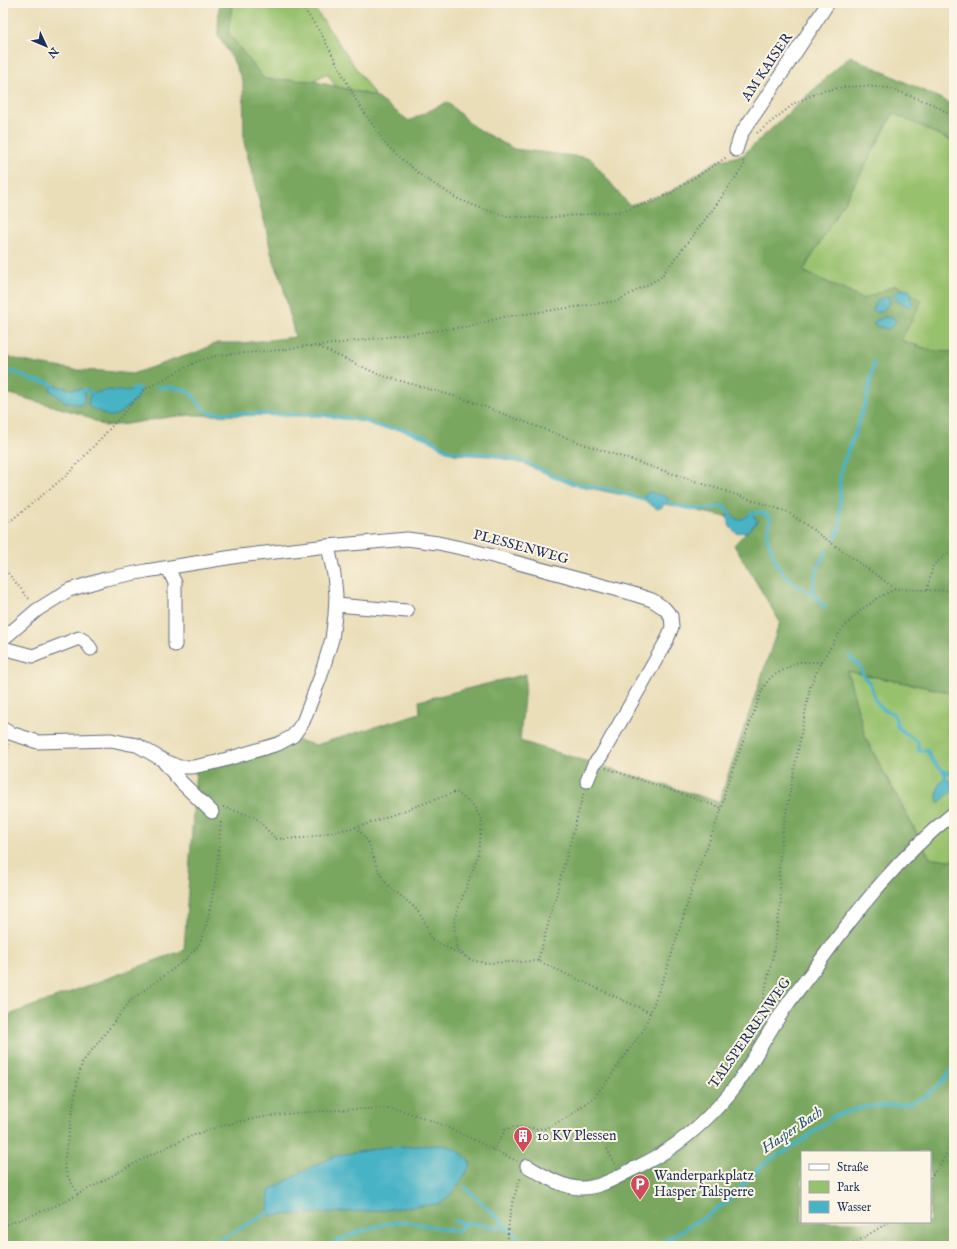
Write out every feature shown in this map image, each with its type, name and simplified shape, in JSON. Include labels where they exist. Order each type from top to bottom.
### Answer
[{"type":"street","name":"AM KAISER","points":[[736,150],[741,134],[828,3]]},
{"type":"street","name":"PLESSENWEG","points":[[3,639],[37,610],[69,590],[105,579],[239,556],[407,539],[438,543],[470,550],[630,593],[652,600],[668,612],[672,622],[672,627],[667,640],[601,756],[594,764],[587,781]]},
{"type":"street","points":[[6,731],[38,742],[111,740],[137,745],[163,760],[179,767],[193,767],[240,756],[278,744],[293,736],[303,722],[320,678],[332,639],[336,605],[334,575],[328,546]]},
{"type":"street","points":[[168,568],[175,583],[175,645]]},
{"type":"street","points":[[336,605],[407,611]]},
{"type":"street","points":[[3,648],[33,656],[79,638],[86,642],[91,649]]},
{"type":"street","points":[[163,760],[182,783],[212,812]]},
{"type":"street","name":"TALSPERRENWEG","points":[[527,1166],[565,1186],[581,1188],[598,1185],[621,1175],[658,1156],[680,1140],[710,1114],[740,1080],[780,1014],[846,926],[887,876],[938,825],[954,813]]},
{"type":"path","points":[[3,527],[67,475],[145,389],[196,362],[218,355],[318,346],[463,327],[504,316],[617,301],[660,278],[714,208],[745,164],[736,150],[726,159],[669,194],[625,211],[541,218],[507,216],[483,210],[458,199],[422,177],[386,145],[356,100],[322,35],[300,3]]},
{"type":"path","points":[[754,136],[795,103],[822,91],[844,87],[865,86],[888,88],[935,105],[954,117]]},
{"type":"path","points":[[318,346],[380,375],[464,399],[586,445],[788,512],[896,589]]},
{"type":"path","points":[[927,590],[933,565],[954,549]]},
{"type":"path","points":[[3,567],[37,610]]},
{"type":"path","points":[[753,1036],[773,956],[782,902],[779,871],[782,834],[810,687],[821,662],[842,629],[861,610],[880,597],[896,589],[954,591]]},
{"type":"path","points":[[493,1150],[505,1130],[512,1127],[544,1129],[568,1117],[594,1097],[635,1043],[644,1029],[651,1013],[667,969],[698,870],[722,808],[725,791],[763,688],[771,677],[798,662],[821,662]]},
{"type":"path","points":[[3,780],[9,745],[6,731]]},
{"type":"path","points":[[594,764],[722,808]]},
{"type":"path","points":[[538,961],[587,781]]},
{"type":"path","points":[[202,801],[255,817],[276,839],[304,838],[355,827],[456,792],[472,804],[482,820],[480,853],[454,920],[456,949],[471,960]]},
{"type":"path","points":[[78,1194],[67,1175],[64,1163],[76,1082],[82,1063],[131,1000],[184,961],[199,945],[207,922],[216,878],[221,823],[212,812]]},
{"type":"path","points":[[355,827],[361,832],[371,848],[380,874],[389,888],[415,908],[428,928],[430,939],[471,960],[484,963],[538,961],[651,1013]]},
{"type":"path","points":[[3,1226],[30,1216],[78,1194],[160,1150],[198,1134],[240,1121],[288,1113],[381,1108],[394,1109],[434,1121],[527,1166],[522,1174],[515,1193],[508,1221],[508,1246]]},
{"type":"path","points":[[931,1177],[940,1166],[954,1140]]},
{"type":"path","points":[[607,1149],[610,1155]]},
{"type":"path","points":[[850,1246],[887,1223]]},
{"type":"green space","points":[[219,3],[232,3],[228,33],[264,79],[313,81],[375,96],[409,121],[447,102],[474,127],[514,149],[590,158],[629,205],[670,192],[717,161],[743,155],[850,56],[954,105],[954,116],[951,121],[954,123],[954,142],[893,113],[856,182],[803,271],[863,299],[896,285],[922,301],[901,340],[933,351],[954,352],[954,723],[949,692],[847,671],[866,739],[929,857],[954,861],[954,1246],[3,1246],[3,1017],[184,950],[196,769],[296,740],[316,745],[420,713],[419,701],[526,674],[520,741],[719,802],[780,622],[734,545],[755,523],[571,484],[524,464],[491,456],[454,454],[427,438],[401,430],[378,427],[366,422],[323,416],[191,415],[104,426],[81,414],[3,392],[3,356],[37,364],[77,370],[132,374],[197,352],[217,343],[243,343],[295,337],[282,282],[271,253],[244,142],[243,82],[233,60],[218,35]]},
{"type":"green space","points":[[232,3],[311,3],[375,96],[335,86],[327,73],[313,81],[264,79],[228,33]]},
{"type":"green space","points":[[894,113],[954,142],[954,352],[933,351],[901,340],[863,299],[803,271],[856,182]]},
{"type":"green space","points":[[847,671],[949,692],[954,723],[954,867],[919,862],[928,854],[866,739]]},
{"type":"water","points":[[907,289],[912,293],[910,298],[913,304],[910,307],[899,302],[893,296],[899,290]]},
{"type":"water","points":[[889,297],[890,302],[882,312],[875,312],[873,307],[876,303],[882,298]]},
{"type":"water","points":[[885,317],[892,317],[895,319],[895,324],[888,329],[875,326],[875,321]]},
{"type":"water","points":[[53,385],[71,389],[82,389],[85,395],[84,401],[81,405],[65,402],[50,390]]},
{"type":"water","points":[[110,390],[134,390],[141,392],[129,406],[117,415],[105,415],[90,407],[88,404],[92,393]]},
{"type":"water","points":[[648,492],[667,497],[668,501],[661,508],[657,509],[644,500]]},
{"type":"water","points":[[730,513],[735,518],[743,519],[751,513],[758,521],[746,532],[736,533],[730,527],[727,515]]},
{"type":"water","points":[[946,779],[951,781],[954,790],[938,803],[938,788],[942,780]]},
{"type":"water","points":[[443,1145],[459,1152],[471,1164],[457,1187],[448,1197],[438,1204],[374,1211],[269,1215],[268,1213],[269,1191],[302,1172],[335,1156],[386,1147]]},
{"type":"waterway","points":[[836,538],[840,527],[840,478],[842,466],[867,398],[874,362]]},
{"type":"waterway","points":[[3,370],[17,373],[31,380],[50,383],[53,385]]},
{"type":"waterway","points":[[157,387],[176,388],[186,391],[193,396],[202,408],[211,413],[323,415],[366,421],[379,427],[402,429],[428,438],[445,449],[454,452],[491,454],[512,459],[526,463],[552,476],[572,483],[613,490],[644,500]]},
{"type":"waterway","points":[[137,390],[133,389],[140,388]]},
{"type":"waterway","points":[[84,390],[92,393]]},
{"type":"waterway","points":[[667,502],[692,509],[724,507],[730,513]]},
{"type":"waterway","points":[[751,513],[763,513],[770,519],[767,537],[777,565],[782,572],[794,584],[813,594],[825,607]]},
{"type":"waterway","points":[[813,594],[814,578],[827,551]]},
{"type":"waterway","points":[[850,657],[859,665],[864,677],[870,683],[878,704],[883,709],[892,713],[895,717],[898,728],[918,742],[919,751],[927,750],[932,760],[938,766],[954,776]]},
{"type":"waterway","points":[[943,770],[946,779]]},
{"type":"waterway","name":"Hasper Bach","points":[[656,1246],[707,1216],[728,1201],[762,1165],[802,1141],[834,1116],[862,1107],[908,1104],[926,1096],[944,1080],[954,1066]]},
{"type":"waterway","name":"Hasper Bach","points":[[465,1187],[528,1246]]},
{"type":"waterway","name":"Hasper Bach","points":[[208,1246],[268,1213]]},
{"type":"waterway","points":[[454,1221],[502,1228],[509,1227]]},
{"type":"waterway","points":[[328,1246],[364,1230],[384,1224],[402,1222],[416,1223],[457,1231],[466,1223]]},
{"type":"place","name":"10 KV Plessen","points":[[523,1153]]},
{"type":"place","name":"Wanderparkplatz Hasper Talsperre","points":[[640,1201]]}]
